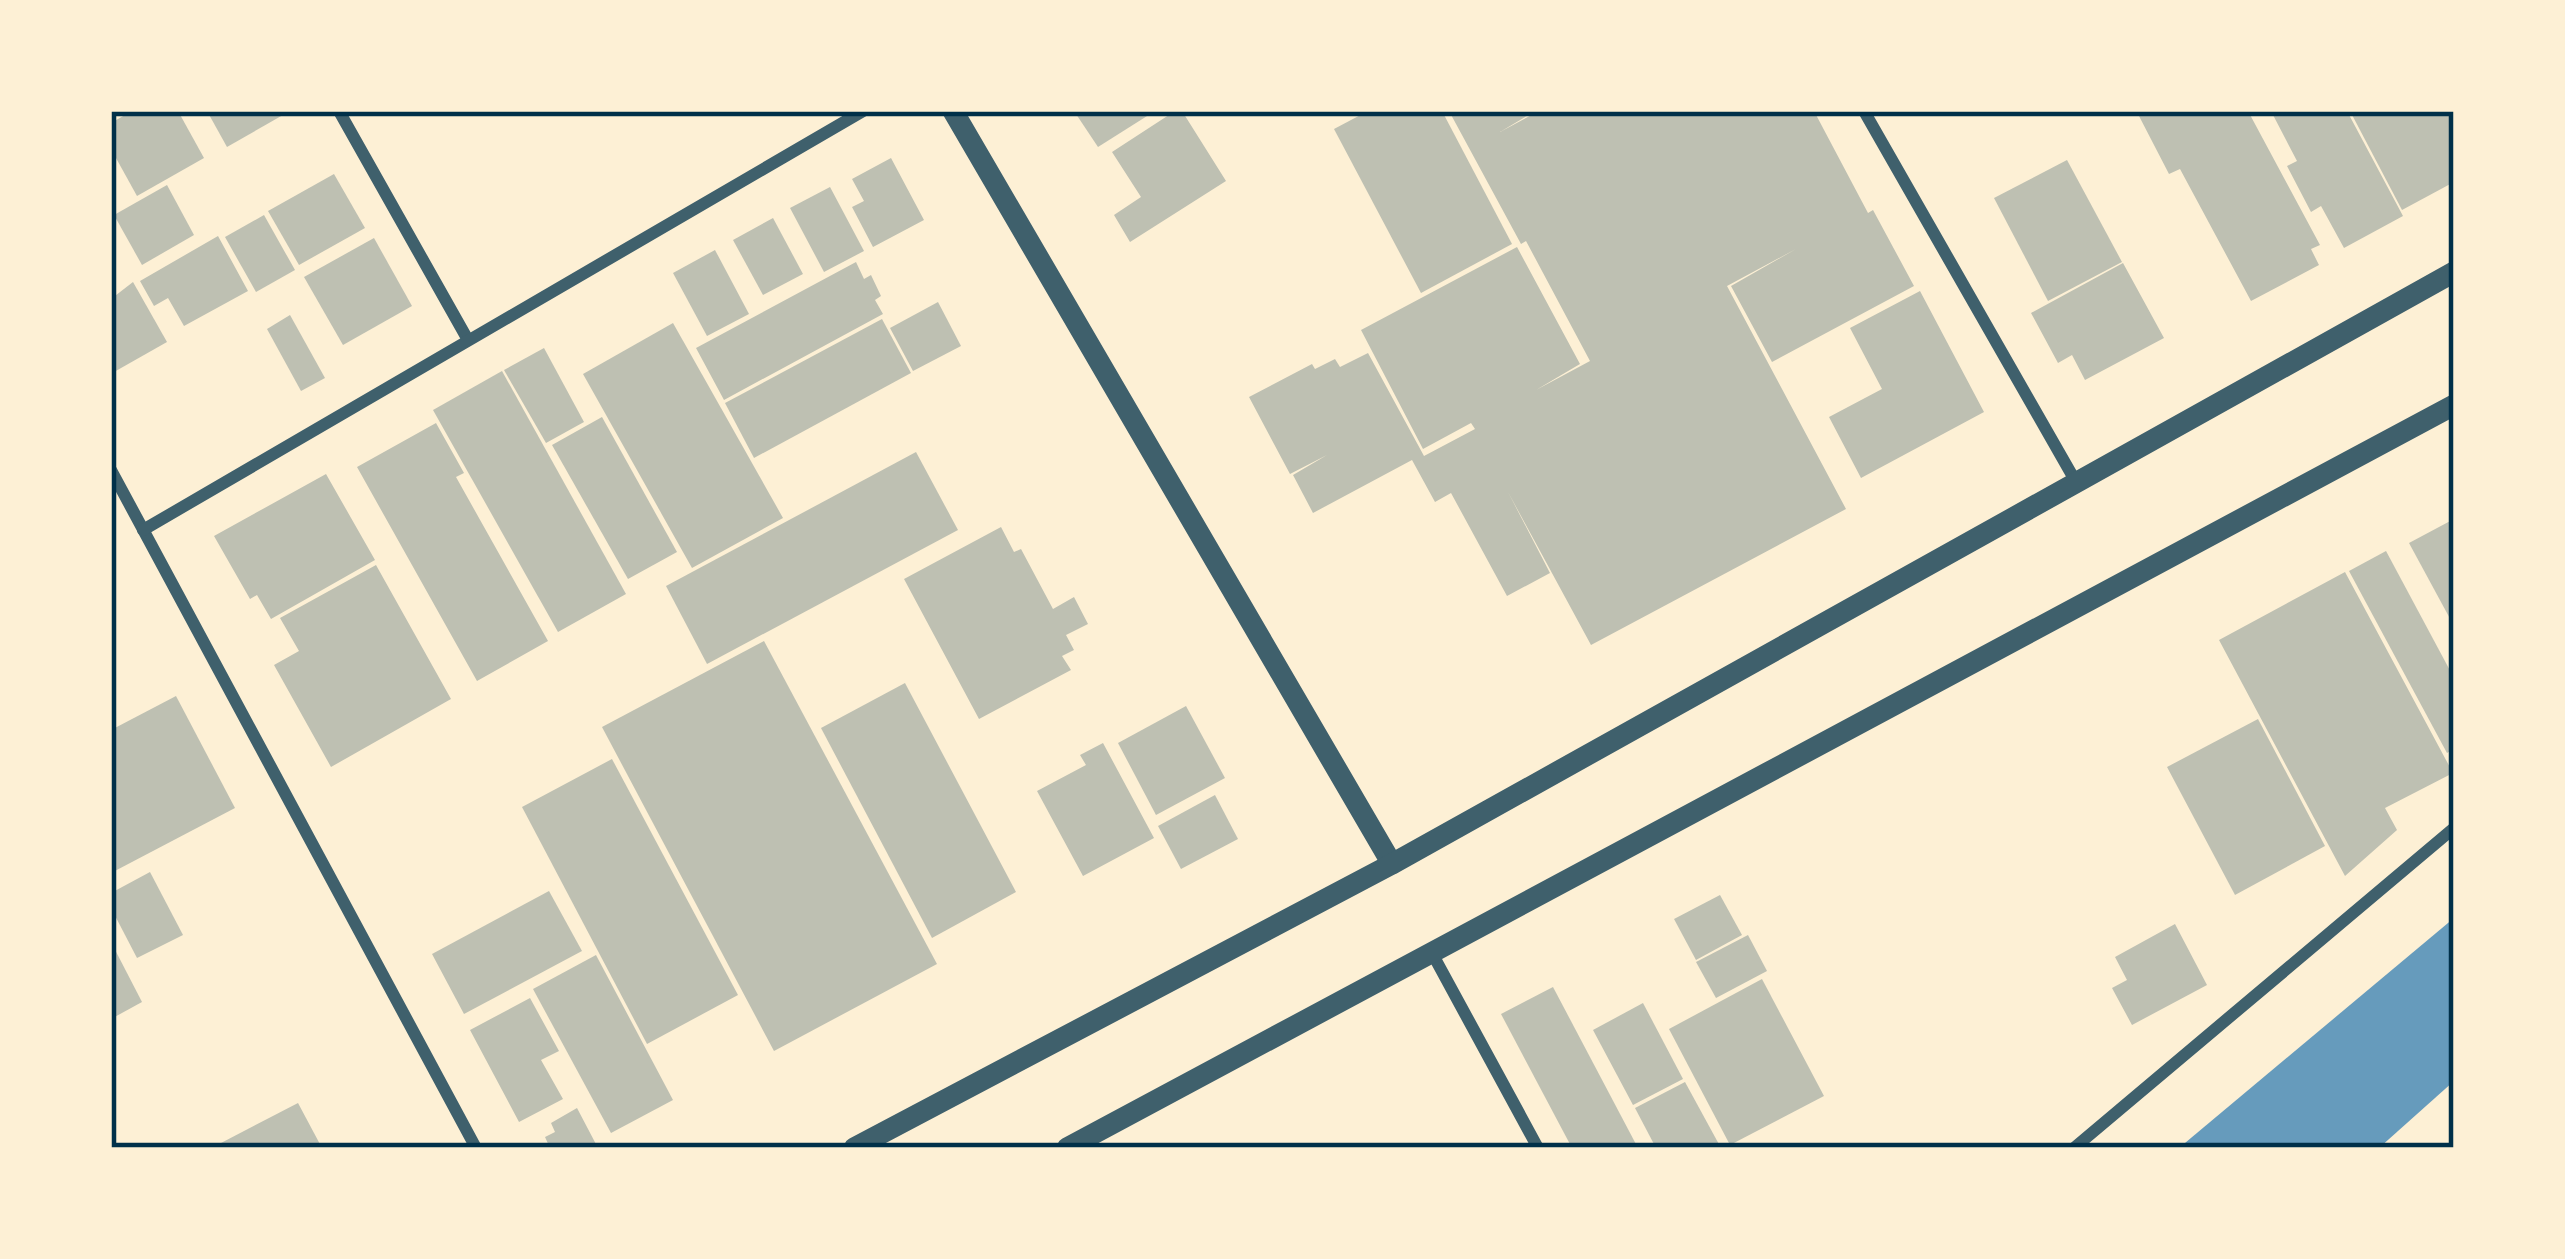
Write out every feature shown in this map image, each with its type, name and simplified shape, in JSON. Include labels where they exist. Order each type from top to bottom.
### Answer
[{"type":"street","points":[[339,111],[468,340]]},
{"type":"street","points":[[143,530],[863,111]]},
{"type":"street","points":[[952,111],[1392,864]]},
{"type":"street","points":[[1864,111],[2076,482]]},
{"type":"street","points":[[854,1148],[1392,864],[2454,272]]},
{"type":"street","points":[[1067,1148],[2454,405]]},
{"type":"street","points":[[111,470],[476,1148]]},
{"type":"street","points":[[2074,1148],[2454,828]]},
{"type":"street","points":[[1432,953],[1538,1148]]},
{"type":"water","points":[[2454,918],[2454,1081],[2379,1148],[2179,1148]]},
{"type":"building","points":[[132,111],[178,111],[204,158],[137,196],[111,149],[111,123]]},
{"type":"building","points":[[207,111],[290,111],[227,147]]},
{"type":"building","points":[[1074,111],[1155,111],[1098,147]]},
{"type":"building","points":[[1182,111],[1226,181],[1130,242],[1114,215],[1141,197],[1112,152]]},
{"type":"building","points":[[1368,111],[1442,111],[1512,244],[1421,293],[1334,129]]},
{"type":"building","points":[[1449,111],[1535,111],[1500,132],[1539,111],[1814,111],[1868,213],[1873,210],[1914,286],[1772,362],[1731,286],[1796,249],[1727,286],[1846,509],[1591,645],[1508,492],[1550,573],[1507,596],[1451,493],[1435,502],[1412,460],[1313,513],[1293,475],[1327,455],[1290,474],[1249,397],[1312,364],[1315,369],[1335,359],[1340,367],[1368,353],[1424,456],[1475,429],[1471,423],[1423,449],[1361,330],[1517,247],[1580,364],[1536,390],[1590,361]]},
{"type":"building","points":[[2148,111],[2248,111],[2320,245],[2311,249],[2319,265],[2251,301],[2180,169],[2169,174],[2139,116]]},
{"type":"building","points":[[2347,111],[2403,216],[2344,248],[2321,206],[2311,212],[2287,166],[2297,161],[2272,113]]},
{"type":"building","points":[[2350,111],[2447,111],[2454,124],[2454,182],[2402,210]]},
{"type":"building","points":[[891,158],[924,220],[873,247],[852,207],[864,201],[852,179]]},
{"type":"building","points":[[2067,160],[2122,262],[2048,301],[1994,198]]},
{"type":"building","points":[[334,174],[365,228],[299,265],[268,211]]},
{"type":"building","points":[[167,185],[194,235],[142,265],[114,215]]},
{"type":"building","points":[[830,187],[864,251],[824,272],[790,208]]},
{"type":"building","points":[[264,215],[295,270],[256,292],[225,237]]},
{"type":"building","points":[[773,218],[803,274],[763,295],[733,240]]},
{"type":"building","points":[[218,236],[248,291],[184,326],[168,298],[154,306],[140,281]]},
{"type":"building","points":[[374,238],[412,306],[343,345],[304,277]]},
{"type":"building","points":[[715,250],[749,314],[707,336],[673,273]]},
{"type":"building","points":[[856,262],[864,279],[871,275],[883,314],[724,400],[696,348]]},
{"type":"building","points":[[2123,263],[2164,338],[2085,380],[2072,355],[2058,363],[2031,313]]},
{"type":"building","points":[[133,282],[167,342],[114,372],[111,299]]},
{"type":"building","points":[[1920,291],[1984,412],[1861,478],[1829,417],[1882,389],[1850,328]]},
{"type":"building","points":[[938,302],[961,346],[913,371],[890,328]]},
{"type":"building","points":[[290,315],[325,378],[301,391],[267,329]]},
{"type":"building","points":[[882,319],[911,373],[754,458],[725,403]]},
{"type":"building","points":[[673,323],[783,518],[692,568],[583,374]]},
{"type":"building","points":[[544,348],[584,422],[546,443],[504,370]]},
{"type":"building","points":[[502,371],[626,594],[558,632],[433,410]]},
{"type":"building","points":[[602,417],[677,552],[628,579],[552,445]]},
{"type":"building","points":[[436,423],[464,473],[456,477],[548,641],[477,681],[357,467]]},
{"type":"building","points":[[916,452],[958,530],[707,664],[666,586]]},
{"type":"building","points":[[326,474],[375,560],[271,619],[257,595],[250,599],[214,536]]},
{"type":"building","points":[[2454,519],[2454,626],[2409,543]]},
{"type":"building","points":[[1001,527],[1014,552],[1021,549],[1053,609],[1074,597],[1088,624],[1066,635],[1074,650],[1062,656],[1071,670],[979,719],[904,579]]},
{"type":"building","points":[[2386,551],[2454,678],[2454,749],[2447,753],[2349,571]]},
{"type":"building","points":[[376,565],[451,699],[331,767],[274,665],[299,651],[280,618]]},
{"type":"building","points":[[2345,572],[2453,773],[2385,808],[2397,830],[2345,876],[2219,640]]},
{"type":"building","points":[[764,641],[937,964],[774,1051],[602,727]]},
{"type":"building","points":[[905,683],[1016,892],[932,938],[821,728]]},
{"type":"building","points":[[176,696],[235,808],[111,873],[111,730]]},
{"type":"building","points":[[1186,706],[1225,778],[1156,815],[1118,743]]},
{"type":"building","points":[[2258,719],[2325,846],[2235,895],[2167,767]]},
{"type":"building","points":[[1103,743],[1154,838],[1083,876],[1037,791],[1086,765],[1080,755]]},
{"type":"building","points":[[612,759],[738,995],[647,1044],[522,807]]},
{"type":"building","points":[[1215,795],[1238,839],[1181,869],[1158,826]]},
{"type":"building","points":[[150,872],[183,935],[137,958],[111,908],[111,893]]},
{"type":"building","points":[[549,891],[582,951],[464,1014],[432,954]]},
{"type":"building","points":[[1720,895],[1742,935],[1696,960],[1674,919]]},
{"type":"building","points":[[2175,924],[2207,985],[2132,1025],[2112,988],[2127,980],[2115,957]]},
{"type":"building","points":[[1748,935],[1767,971],[1716,998],[1696,962]]},
{"type":"building","points":[[111,942],[142,1002],[111,1019]]},
{"type":"building","points":[[596,955],[673,1100],[611,1133],[533,989]]},
{"type":"building","points":[[1762,979],[1824,1096],[1730,1145],[1669,1029]]},
{"type":"building","points":[[1553,987],[1638,1148],[1572,1148],[1501,1014]]},
{"type":"building","points":[[530,998],[559,1051],[541,1060],[563,1099],[519,1122],[470,1030]]},
{"type":"building","points":[[1643,1003],[1683,1079],[1633,1105],[1593,1030]]},
{"type":"building","points":[[1685,1082],[1721,1148],[1656,1148],[1635,1108]]},
{"type":"building","points":[[298,1103],[322,1148],[223,1148],[221,1143]]},
{"type":"building","points":[[577,1108],[598,1148],[550,1148],[545,1137],[555,1132],[551,1123]]}]
